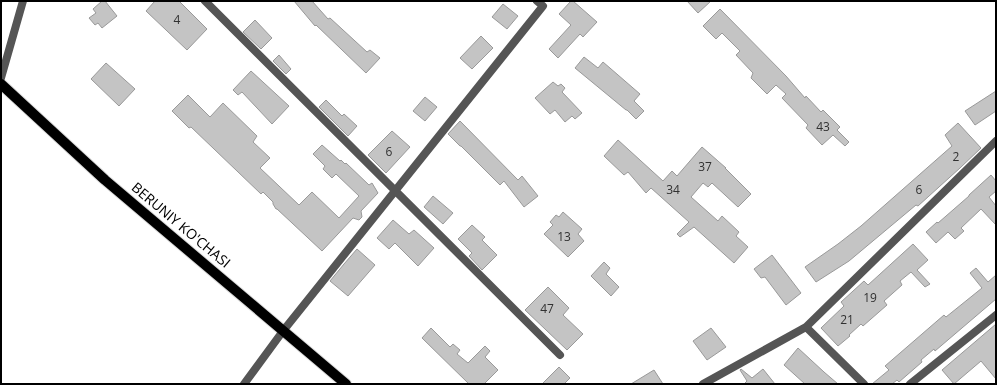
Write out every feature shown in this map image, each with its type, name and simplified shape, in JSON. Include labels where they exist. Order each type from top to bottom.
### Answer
[{"type":"main road","name":"BERUNIY KO'CHASI","points":[[1,84],[105,180],[346,384]]},
{"type":"street","points":[[1,78],[23,1]]},
{"type":"street","points":[[206,1],[560,355]]},
{"type":"street","points":[[244,384],[284,331],[543,6],[538,1]]},
{"type":"street","points":[[703,384],[806,327],[996,142]]},
{"type":"street","points":[[910,384],[996,315]]},
{"type":"street","points":[[806,327],[864,384]]},
{"type":"building","points":[[102,1],[105,1],[117,16],[102,28],[98,23],[95,25],[89,18],[96,13],[93,9]]},
{"type":"building","points":[[155,1],[179,1],[207,29],[187,50],[146,11]]},
{"type":"building","points":[[294,1],[312,1],[328,19],[330,18],[367,52],[370,50],[380,58],[366,73],[316,25],[315,26]]},
{"type":"building","points":[[571,1],[573,1],[597,22],[583,37],[580,34],[558,58],[549,49],[571,25],[559,14]]},
{"type":"building","points":[[687,1],[711,1],[698,13]]},
{"type":"building","points":[[503,4],[518,16],[507,29],[492,17]]},
{"type":"building","points":[[720,9],[786,76],[805,98],[806,96],[821,112],[823,110],[840,127],[837,130],[849,142],[845,146],[833,135],[822,145],[806,128],[808,125],[782,98],[786,94],[776,85],[767,94],[751,78],[753,73],[736,55],[740,51],[722,33],[716,39],[703,26]]},
{"type":"building","points":[[255,20],[272,38],[261,49],[243,32]]},
{"type":"building","points":[[481,36],[493,48],[472,69],[460,58]]},
{"type":"building","points":[[279,55],[291,69],[286,74],[273,61]]},
{"type":"building","points":[[584,57],[598,68],[603,62],[640,94],[634,101],[644,111],[636,119],[575,68]]},
{"type":"building","points":[[106,63],[135,89],[119,106],[91,79]]},
{"type":"building","points":[[251,71],[289,106],[272,124],[242,92],[238,95],[233,90]]},
{"type":"building","points":[[553,82],[558,86],[561,84],[565,88],[562,92],[582,113],[575,119],[572,116],[565,122],[555,110],[550,114],[535,98]]},
{"type":"building","points":[[996,91],[996,111],[975,125],[965,111]]},
{"type":"building","points":[[188,95],[210,117],[223,103],[257,136],[253,142],[270,158],[260,168],[299,205],[312,192],[339,218],[359,196],[336,174],[332,178],[323,169],[325,166],[313,154],[322,145],[340,161],[341,160],[345,164],[346,163],[369,185],[372,183],[378,193],[361,211],[362,217],[359,220],[353,218],[322,251],[276,209],[273,202],[263,192],[261,194],[191,127],[189,128],[172,111]]},
{"type":"building","points":[[425,97],[437,107],[425,121],[413,111]]},
{"type":"building","points":[[326,100],[342,116],[344,114],[357,126],[348,136],[319,107]]},
{"type":"building","points":[[460,121],[518,180],[522,176],[538,196],[524,207],[504,181],[500,185],[448,134]]},
{"type":"building","points":[[958,123],[981,148],[918,206],[916,205],[849,261],[816,282],[805,267],[861,226],[952,146],[945,135]]},
{"type":"building","points":[[392,131],[410,147],[386,173],[368,155]]},
{"type":"building","points":[[618,140],[663,181],[672,171],[677,176],[702,147],[726,168],[751,194],[738,207],[712,183],[708,187],[703,183],[691,197],[718,221],[722,216],[739,232],[736,236],[748,247],[734,263],[694,227],[680,237],[677,234],[689,222],[651,188],[646,193],[628,172],[624,175],[604,156]]},
{"type":"building","points":[[991,175],[996,181],[996,191],[989,197],[996,206],[996,225],[981,209],[961,228],[964,231],[955,239],[948,232],[936,243],[926,232],[969,196]]},
{"type":"building","points":[[433,196],[453,213],[443,224],[424,207]]},
{"type":"building","points":[[563,212],[582,229],[578,234],[584,241],[568,257],[544,234],[553,225],[550,222],[556,215],[559,217]]},
{"type":"building","points":[[393,220],[409,234],[414,230],[434,248],[418,266],[395,243],[389,249],[377,238]]},
{"type":"building","points":[[472,225],[485,237],[482,240],[497,255],[482,270],[469,256],[472,253],[458,239]]},
{"type":"building","points":[[913,244],[928,260],[917,270],[930,284],[925,287],[911,272],[900,281],[902,285],[884,301],[887,305],[863,326],[861,324],[838,346],[821,328],[844,306],[841,302],[864,281],[868,285]]},
{"type":"building","points":[[357,249],[375,265],[348,296],[330,281]]},
{"type":"building","points":[[772,255],[801,293],[786,305],[765,277],[761,278],[754,269]]},
{"type":"building","points":[[604,262],[610,268],[606,274],[619,287],[611,296],[591,276]]},
{"type":"building","points":[[976,268],[988,282],[996,275],[996,299],[935,351],[934,349],[921,360],[922,362],[899,382],[897,380],[892,384],[872,384],[889,370],[885,366],[944,315],[946,317],[982,288],[970,273]]},
{"type":"building","points":[[548,287],[569,308],[563,315],[583,334],[567,350],[525,310]]},
{"type":"building","points":[[996,324],[996,379],[981,361],[954,384],[942,370]]},
{"type":"building","points":[[431,328],[450,347],[453,344],[460,350],[457,354],[468,363],[485,346],[490,351],[485,357],[498,370],[484,384],[469,384],[422,338]]},
{"type":"building","points":[[711,328],[726,347],[707,360],[693,341]]},
{"type":"building","points":[[798,348],[838,384],[805,384],[784,365]]},
{"type":"building","points":[[559,367],[570,378],[564,384],[542,384]]},
{"type":"building","points":[[741,369],[752,378],[763,369],[775,384],[744,384],[747,381],[740,370]]},
{"type":"building","points":[[654,370],[663,384],[631,384]]}]
